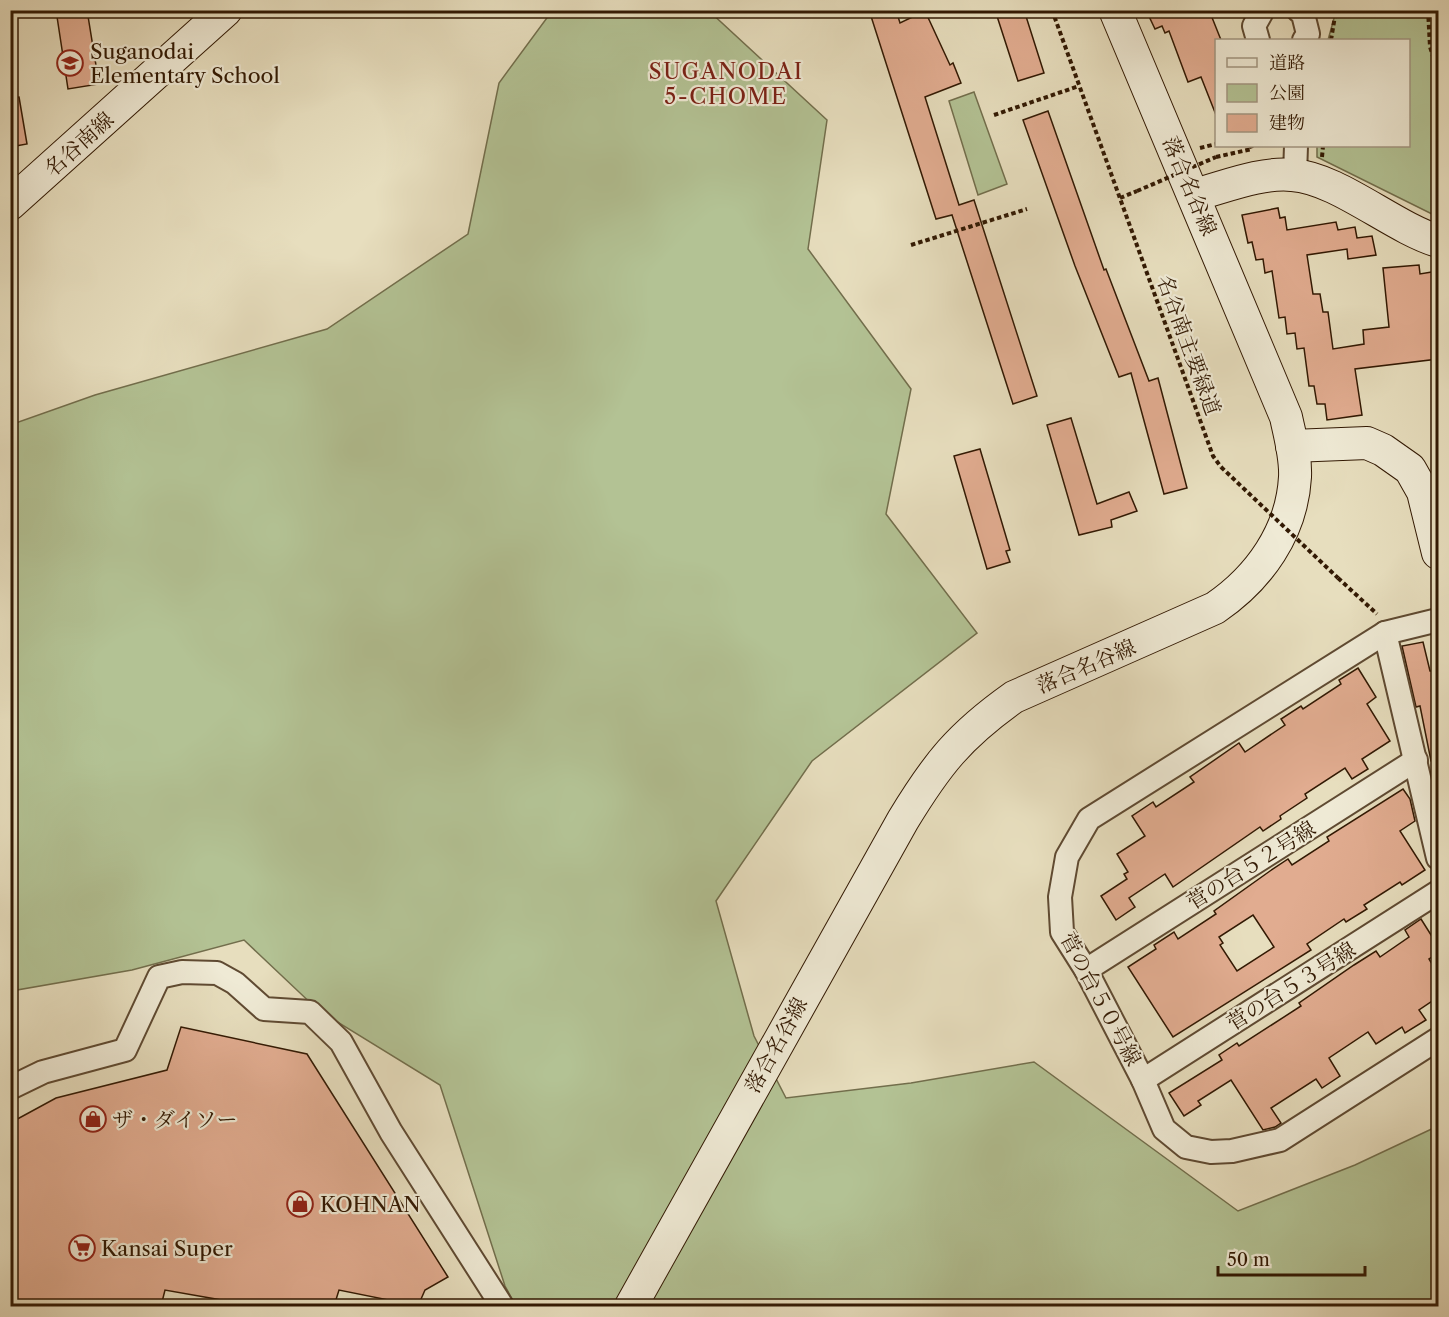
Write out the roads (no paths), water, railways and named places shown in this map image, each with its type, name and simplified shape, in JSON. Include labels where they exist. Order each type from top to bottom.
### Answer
[{"type":"street","name":"名谷南線","points":[[10,204],[226,10]]},
{"type":"street","name":"落合名谷線","points":[[631,1306],[903,820],[928,779],[950,750],[986,717],[1014,698],[1215,608],[1240,591],[1258,571],[1282,531],[1295,475],[1292,446],[1283,408],[1115,10]]},
{"type":"street","points":[[1258,39],[1254,26],[1263,10]]},
{"type":"street","points":[[1298,10],[1303,14],[1308,34],[1305,39]]},
{"type":"street","points":[[1194,195],[1271,175],[1295,160],[1329,186],[1418,235],[1438,241]]},
{"type":"street","points":[[1292,446],[1367,443],[1383,450],[1410,469],[1424,492],[1438,553]]},
{"type":"street","name":"菅の台５０号線","points":[[1438,620],[1385,633],[1089,819],[1067,857],[1060,897],[1062,932],[1086,970],[1143,1080],[1164,1129],[1186,1147],[1211,1152],[1232,1151],[1280,1140],[1438,1039]]},
{"type":"street","points":[[1385,633],[1438,858]]},
{"type":"street","name":"菅の台５２号線","points":[[1086,970],[1416,760]]},
{"type":"street","name":"菅の台５３号線","points":[[1143,1080],[1438,892]]},
{"type":"street","points":[[10,1088],[44,1072],[124,1050],[159,977],[182,972],[217,973],[235,983],[264,1010],[310,1012],[341,1042],[391,1132],[502,1306]]},
{"type":"place","name":"Suganodai Elementary School","points":[[70,63]]},
{"type":"place","name":"ザ・ダイソー","points":[[93,1119]]},
{"type":"place","name":"KOHNAN","points":[[300,1204]]},
{"type":"place","name":"Kansai Super","points":[[82,1248]]},
{"type":"district","name":"SUGANODAI 5-CHOME","points":[[726,84]]}]
